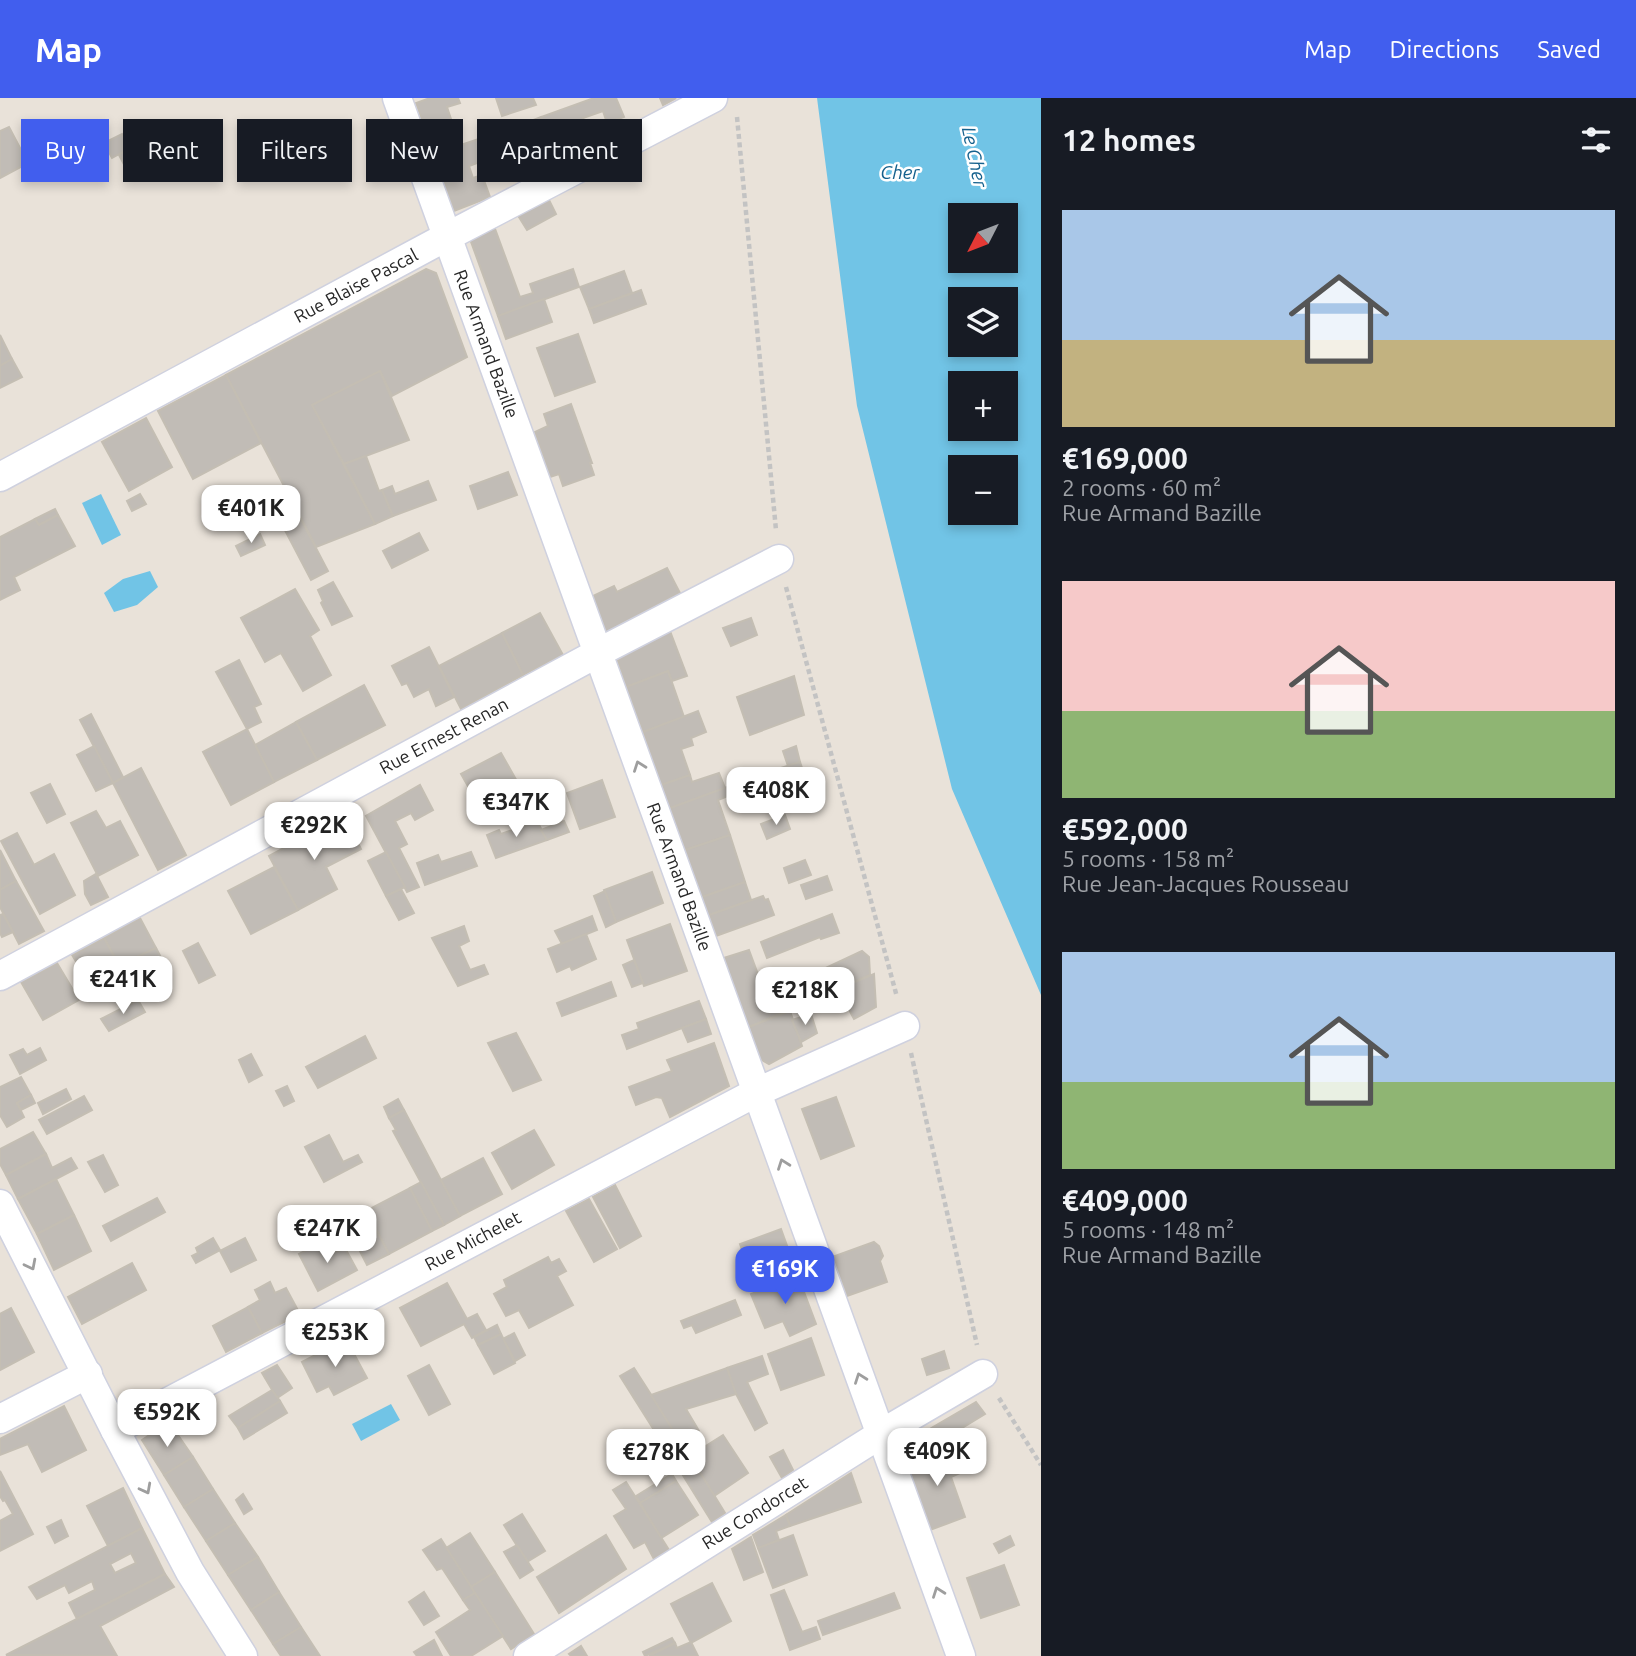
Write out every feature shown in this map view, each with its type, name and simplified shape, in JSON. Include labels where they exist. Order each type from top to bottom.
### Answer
[{"type":"street","name":"Rue Armand Bazille","points":[[397,98],[961,1656]]},
{"type":"street","name":"Rue Blaise Pascal","points":[[0,477],[447,237],[725,105]]},
{"type":"street","name":"Rue Ernest Renan","points":[[0,976],[779,559]]},
{"type":"street","name":"Rue Michelet","points":[[115,1430],[757,1092],[905,1026]]},
{"type":"street","points":[[0,1204],[190,1572],[243,1656]]},
{"type":"street","points":[[0,1419],[88,1374]]},
{"type":"street","name":"Rue Condorcet","points":[[528,1656],[881,1434],[983,1374]]},
{"type":"path","points":[[725,105],[779,559],[905,1026],[983,1374],[1041,1465]]},
{"type":"water","name":"Cher","points":[[817,98],[1041,98],[1041,995],[952,789],[857,406]]},
{"type":"water","points":[[101,494],[121,535],[102,545],[82,503]]},
{"type":"water","points":[[150,571],[158,587],[137,605],[114,612],[104,593],[123,579]]},
{"type":"water","points":[[391,1404],[400,1420],[361,1441],[352,1424]]},
{"type":"building","points":[[430,98],[458,98],[460,103],[447,107],[451,119],[422,119],[416,103]]},
{"type":"building","points":[[496,98],[533,98],[536,105],[502,116]]},
{"type":"building","points":[[594,98],[616,98],[624,117],[606,119],[603,111],[583,119],[541,117]]},
{"type":"building","points":[[660,98],[676,98],[663,105]]},
{"type":"building","points":[[9,127],[21,150],[21,167],[0,178],[0,131]]},
{"type":"building","points":[[122,134],[123,152],[112,158],[109,140]]},
{"type":"building","points":[[477,140],[477,163],[469,166],[473,178],[477,177],[477,182],[485,182],[490,197],[454,211],[444,182],[463,182],[463,144]]},
{"type":"building","points":[[548,198],[556,214],[527,230],[517,214]]},
{"type":"building","points":[[494,226],[520,297],[533,293],[530,284],[573,269],[579,287],[498,316],[470,239]]},
{"type":"building","points":[[426,269],[436,273],[467,357],[392,396],[380,371],[312,405],[375,524],[316,547],[226,375]]},
{"type":"building","points":[[624,271],[632,293],[589,309],[580,287]]},
{"type":"building","points":[[641,290],[646,304],[594,323],[589,309]]},
{"type":"building","points":[[544,299],[552,322],[506,339],[498,316]]},
{"type":"building","points":[[578,334],[595,382],[555,396],[537,348]]},
{"type":"building","points":[[0,335],[12,359],[0,366]]},
{"type":"building","points":[[12,359],[22,377],[0,388],[0,366]]},
{"type":"building","points":[[380,371],[409,440],[344,464],[312,405]]},
{"type":"building","points":[[226,375],[261,443],[193,479],[158,411]]},
{"type":"building","points":[[571,404],[594,475],[563,486],[559,474],[550,477],[535,432],[548,426],[544,414]]},
{"type":"building","points":[[146,418],[172,467],[129,491],[102,442]]},
{"type":"building","points":[[366,456],[379,491],[382,490],[393,516],[375,524],[344,464]]},
{"type":"building","points":[[508,472],[517,495],[478,509],[470,486]]},
{"type":"building","points":[[428,481],[436,500],[393,516],[382,490],[392,486],[395,494]]},
{"type":"building","points":[[140,494],[146,504],[132,511],[127,501]]},
{"type":"building","points":[[295,508],[328,571],[311,580],[278,517]]},
{"type":"building","points":[[55,509],[58,515],[39,525],[35,519]]},
{"type":"building","points":[[58,515],[75,546],[14,577],[20,590],[0,600],[0,537],[35,519],[39,525]]},
{"type":"building","points":[[419,533],[428,550],[392,568],[383,551]]},
{"type":"building","points":[[260,534],[265,545],[241,556],[236,546]]},
{"type":"building","points":[[667,568],[680,593],[606,632],[593,596],[614,586],[617,592]]},
{"type":"building","points":[[333,582],[352,616],[332,625],[318,590]]},
{"type":"building","points":[[295,589],[319,630],[310,636],[331,675],[303,691],[281,653],[265,662],[241,618]]},
{"type":"building","points":[[540,613],[563,655],[523,675],[502,633]]},
{"type":"building","points":[[751,618],[757,635],[731,646],[723,628]]},
{"type":"building","points":[[670,631],[687,676],[672,681],[668,671],[626,687],[617,659]]},
{"type":"building","points":[[502,633],[523,675],[461,709],[439,666]]},
{"type":"building","points":[[429,647],[454,697],[436,706],[429,689],[414,697],[407,683],[402,685],[392,666]]},
{"type":"building","points":[[239,660],[261,704],[254,707],[261,722],[247,729],[216,672]]},
{"type":"building","points":[[668,671],[684,717],[643,732],[626,687]]},
{"type":"building","points":[[794,676],[804,715],[750,735],[737,697]]},
{"type":"building","points":[[364,685],[385,725],[317,760],[296,722]]},
{"type":"building","points":[[698,711],[706,732],[691,738],[693,745],[681,749],[690,775],[661,785],[643,732]]},
{"type":"building","points":[[91,714],[123,777],[113,783],[80,720]]},
{"type":"building","points":[[296,722],[317,760],[274,782],[255,745]]},
{"type":"building","points":[[247,729],[274,782],[231,805],[203,752]]},
{"type":"building","points":[[94,746],[113,783],[96,791],[77,755]]},
{"type":"building","points":[[796,746],[800,762],[788,766],[783,751]]},
{"type":"building","points":[[501,753],[518,783],[478,804],[461,774]]},
{"type":"building","points":[[800,762],[802,768],[770,779],[768,772]]},
{"type":"building","points":[[141,768],[186,855],[158,870],[113,783]]},
{"type":"building","points":[[719,773],[725,788],[670,808],[661,785],[690,775],[692,782]]},
{"type":"building","points":[[602,780],[615,817],[580,829],[567,793]]},
{"type":"building","points":[[50,784],[65,814],[47,823],[31,793]]},
{"type":"building","points":[[420,785],[433,810],[415,820],[411,813],[395,821],[407,844],[399,848],[419,887],[407,892],[366,816]]},
{"type":"building","points":[[730,786],[733,794],[718,800],[730,835],[685,850],[670,808]]},
{"type":"building","points":[[96,811],[106,828],[120,821],[138,855],[98,876],[71,823]]},
{"type":"building","points":[[785,815],[790,829],[767,839],[761,824]]},
{"type":"building","points":[[344,816],[361,849],[326,867],[337,889],[298,910],[269,856]]},
{"type":"building","points":[[537,821],[547,840],[496,858],[487,835],[499,830],[501,834]]},
{"type":"building","points":[[564,821],[569,832],[547,840],[541,830]]},
{"type":"building","points":[[17,833],[34,865],[54,854],[75,895],[40,914],[1,841]]},
{"type":"building","points":[[730,835],[745,882],[702,897],[685,850]]},
{"type":"building","points":[[0,850],[16,881],[0,890]]},
{"type":"building","points":[[386,852],[405,887],[386,896],[368,861]]},
{"type":"building","points":[[471,852],[477,866],[425,885],[417,863],[438,855],[441,862]]},
{"type":"building","points":[[805,860],[811,875],[789,883],[784,868]]},
{"type":"building","points":[[274,867],[298,910],[251,934],[228,891]]},
{"type":"building","points":[[652,872],[663,903],[616,922],[604,890]]},
{"type":"building","points":[[96,874],[108,897],[91,905],[85,894],[84,881]]},
{"type":"building","points":[[827,876],[832,890],[806,899],[801,885]]},
{"type":"building","points":[[16,881],[44,931],[19,944],[0,907],[0,890]]},
{"type":"building","points":[[745,882],[751,900],[709,915],[702,897]]},
{"type":"building","points":[[401,889],[414,913],[399,920],[386,896]]},
{"type":"building","points":[[605,891],[616,922],[606,927],[594,896]]},
{"type":"building","points":[[763,896],[765,900],[768,899],[774,915],[716,936],[709,915]]},
{"type":"building","points":[[3,914],[13,932],[2,937],[0,915]]},
{"type":"building","points":[[832,914],[839,933],[821,939],[820,937],[767,958],[761,942]]},
{"type":"building","points":[[592,916],[597,930],[562,944],[555,931]]},
{"type":"building","points":[[140,918],[156,948],[137,957],[147,976],[130,984],[104,938]]},
{"type":"building","points":[[670,924],[687,971],[644,986],[627,940]]},
{"type":"building","points":[[464,926],[469,941],[459,946],[470,970],[484,965],[488,974],[458,986],[432,938]]},
{"type":"building","points":[[586,934],[596,959],[572,970],[570,966],[557,972],[548,949]]},
{"type":"building","points":[[104,938],[128,982],[91,1001],[77,977],[83,973],[72,955]]},
{"type":"building","points":[[198,943],[215,975],[199,983],[183,951]]},
{"type":"building","points":[[156,948],[165,965],[147,976],[137,957]]},
{"type":"building","points":[[749,950],[766,996],[862,951],[869,957],[870,975],[749,1027],[724,958]]},
{"type":"building","points":[[634,960],[643,983],[632,987],[623,965]]},
{"type":"building","points":[[57,963],[79,1000],[43,1020],[21,982]]},
{"type":"building","points":[[874,974],[876,1007],[854,1019],[838,989]]},
{"type":"building","points":[[611,982],[616,996],[562,1016],[557,1003]]},
{"type":"building","points":[[138,1000],[145,1012],[109,1031],[101,1019]]},
{"type":"building","points":[[699,1001],[706,1019],[627,1049],[622,1035],[639,1029],[637,1023]]},
{"type":"building","points":[[790,1011],[802,1046],[769,1064],[760,1059],[749,1027]]},
{"type":"building","points":[[811,1014],[817,1033],[801,1042],[792,1020]]},
{"type":"building","points":[[706,1019],[711,1034],[688,1042],[682,1028]]},
{"type":"building","points":[[516,1033],[541,1080],[513,1091],[488,1043]]},
{"type":"building","points":[[365,1036],[376,1058],[318,1088],[306,1067]]},
{"type":"building","points":[[714,1043],[729,1086],[670,1117],[662,1098],[656,1097],[636,1105],[629,1087],[672,1071],[667,1060]]},
{"type":"building","points":[[40,1048],[46,1060],[20,1074],[10,1055],[23,1049],[27,1055]]},
{"type":"building","points":[[251,1054],[262,1075],[249,1082],[239,1060]]},
{"type":"building","points":[[21,1077],[31,1095],[17,1103],[24,1117],[7,1127],[0,1115],[0,1087]]},
{"type":"building","points":[[287,1086],[294,1101],[284,1106],[276,1091]]},
{"type":"building","points":[[66,1089],[71,1099],[43,1114],[38,1103]]},
{"type":"building","points":[[31,1095],[35,1103],[21,1110],[17,1103]]},
{"type":"building","points":[[84,1096],[92,1110],[47,1134],[39,1120]]},
{"type":"building","points":[[836,1097],[854,1146],[821,1159],[802,1109]]},
{"type":"building","points":[[398,1099],[404,1110],[389,1118],[384,1107]]},
{"type":"building","points":[[404,1110],[460,1216],[444,1225],[393,1131],[396,1130],[389,1118]]},
{"type":"building","points":[[534,1130],[554,1165],[512,1189],[492,1153]]},
{"type":"building","points":[[33,1132],[46,1154],[6,1175],[0,1164],[0,1149]]},
{"type":"building","points":[[329,1135],[343,1162],[358,1155],[362,1162],[324,1182],[305,1147]]},
{"type":"building","points":[[46,1154],[52,1168],[71,1158],[77,1168],[18,1199],[6,1175]]},
{"type":"building","points":[[103,1155],[118,1185],[105,1192],[88,1162]]},
{"type":"building","points":[[483,1158],[502,1194],[460,1216],[441,1180]]},
{"type":"building","points":[[56,1179],[74,1215],[37,1234],[18,1199]]},
{"type":"building","points":[[421,1182],[444,1225],[432,1231],[410,1188]]},
{"type":"building","points":[[615,1185],[641,1236],[620,1248],[593,1197]]},
{"type":"building","points":[[410,1188],[432,1231],[389,1254],[366,1211]]},
{"type":"building","points":[[157,1198],[165,1212],[111,1241],[103,1226]]},
{"type":"building","points":[[589,1199],[617,1249],[594,1262],[566,1211]]},
{"type":"building","points":[[366,1211],[389,1254],[367,1265],[345,1222]]},
{"type":"building","points":[[74,1215],[91,1251],[54,1270],[37,1234]]},
{"type":"building","points":[[781,1229],[798,1276],[757,1291],[740,1244]]},
{"type":"building","points":[[213,1238],[220,1250],[196,1263],[192,1256],[198,1253],[196,1248]]},
{"type":"building","points":[[245,1238],[256,1260],[231,1272],[220,1251]]},
{"type":"building","points":[[327,1240],[333,1253],[345,1248],[357,1270],[318,1291],[299,1254]]},
{"type":"building","points":[[874,1242],[883,1256],[880,1261],[887,1282],[847,1296],[832,1257]]},
{"type":"building","points":[[548,1257],[551,1263],[559,1259],[566,1271],[557,1276],[573,1305],[529,1328],[519,1310],[506,1316],[494,1294],[507,1287],[504,1280]]},
{"type":"building","points":[[132,1263],[146,1290],[82,1324],[68,1297]]},
{"type":"building","points":[[798,1276],[816,1324],[790,1336],[783,1321],[765,1328],[751,1294]]},
{"type":"building","points":[[270,1282],[275,1293],[286,1288],[300,1314],[262,1333],[248,1307],[260,1300],[255,1290]]},
{"type":"building","points":[[447,1283],[467,1319],[477,1314],[486,1330],[472,1338],[464,1324],[421,1346],[400,1308]]},
{"type":"building","points":[[735,1300],[741,1315],[696,1333],[692,1325],[684,1328],[681,1321]]},
{"type":"building","points":[[248,1307],[262,1333],[226,1352],[213,1326]]},
{"type":"building","points":[[11,1308],[34,1352],[0,1370],[0,1314]]},
{"type":"building","points":[[497,1325],[501,1334],[478,1345],[474,1337]]},
{"type":"building","points":[[514,1333],[525,1355],[515,1361],[503,1339]]},
{"type":"building","points":[[501,1334],[515,1363],[494,1374],[478,1345]]},
{"type":"building","points":[[811,1338],[824,1375],[781,1390],[768,1354]]},
{"type":"building","points":[[346,1339],[367,1378],[334,1395],[329,1386],[317,1392],[302,1362]]},
{"type":"building","points":[[944,1351],[949,1368],[927,1375],[922,1359]]},
{"type":"building","points":[[762,1356],[768,1374],[747,1382],[767,1423],[755,1430],[733,1388],[727,1368]]},
{"type":"building","points":[[277,1365],[292,1388],[277,1398],[262,1373]]},
{"type":"building","points":[[429,1365],[450,1404],[429,1415],[408,1376]]},
{"type":"building","points":[[634,1368],[675,1432],[661,1441],[620,1376]]},
{"type":"building","points":[[727,1368],[736,1394],[686,1409],[699,1431],[693,1435],[701,1449],[723,1435],[748,1473],[714,1496],[651,1395]]},
{"type":"building","points":[[272,1390],[280,1401],[238,1428],[229,1416]]},
{"type":"building","points":[[280,1401],[287,1413],[244,1439],[238,1428]]},
{"type":"building","points":[[976,1402],[985,1414],[929,1448],[921,1434]]},
{"type":"building","points":[[64,1406],[86,1450],[42,1472],[28,1444],[0,1455],[0,1439]]},
{"type":"building","points":[[169,1422],[193,1457],[164,1475],[142,1440]]},
{"type":"building","points":[[783,1450],[793,1470],[782,1478],[770,1457]]},
{"type":"building","points":[[941,1451],[942,1454],[952,1451],[960,1473],[951,1477],[965,1517],[930,1530],[907,1464]]},
{"type":"building","points":[[193,1457],[213,1489],[184,1507],[164,1475]]},
{"type":"building","points":[[695,1464],[725,1513],[712,1522],[681,1472]]},
{"type":"building","points":[[0,1471],[33,1534],[0,1551],[0,1521],[13,1514],[0,1496]]},
{"type":"building","points":[[851,1473],[861,1502],[790,1526],[786,1515]]},
{"type":"building","points":[[672,1474],[676,1481],[640,1503],[636,1496]]},
{"type":"building","points":[[676,1481],[698,1515],[661,1538],[640,1503]]},
{"type":"building","points":[[626,1482],[669,1550],[654,1559],[645,1542],[634,1548],[614,1516],[626,1509],[613,1490]]},
{"type":"building","points":[[123,1488],[142,1528],[108,1546],[87,1506]]},
{"type":"building","points":[[213,1489],[235,1523],[206,1541],[184,1507]]},
{"type":"building","points":[[243,1494],[252,1509],[244,1514],[236,1500]]},
{"type":"building","points":[[522,1514],[545,1551],[527,1562],[504,1525]]},
{"type":"building","points":[[786,1515],[790,1526],[776,1531],[779,1540],[758,1548],[753,1535]]},
{"type":"building","points":[[61,1520],[68,1536],[55,1543],[47,1527]]},
{"type":"building","points":[[235,1523],[258,1557],[228,1575],[206,1541]]},
{"type":"building","points":[[142,1528],[165,1574],[77,1619],[69,1603],[95,1590],[92,1581],[69,1593],[65,1585],[37,1599],[29,1587]],"holes":[[[131,1553],[136,1563],[115,1573],[110,1564]]]},
{"type":"building","points":[[470,1533],[495,1572],[471,1587],[446,1548]]},
{"type":"building","points":[[606,1535],[626,1569],[559,1613],[537,1577]]},
{"type":"building","points":[[793,1535],[807,1575],[773,1588],[758,1548]]},
{"type":"building","points":[[1010,1536],[1014,1545],[999,1553],[994,1544]]},
{"type":"building","points":[[751,1537],[763,1572],[744,1580],[732,1549]]},
{"type":"building","points":[[441,1539],[475,1593],[463,1600],[442,1568],[437,1570],[423,1550]]},
{"type":"building","points":[[517,1545],[533,1570],[520,1578],[504,1552]]},
{"type":"building","points":[[258,1557],[279,1592],[251,1610],[228,1575]]},
{"type":"building","points":[[1004,1565],[1019,1605],[981,1618],[967,1578]]},
{"type":"building","points":[[495,1572],[534,1634],[511,1649],[471,1587]]},
{"type":"building","points":[[165,1574],[174,1587],[100,1626],[117,1656],[6,1655]]},
{"type":"building","points":[[712,1583],[731,1621],[691,1643],[671,1604]]},
{"type":"building","points":[[784,1590],[802,1632],[816,1627],[820,1639],[790,1650],[771,1595]]},
{"type":"building","points":[[279,1592],[301,1627],[273,1644],[251,1610]]},
{"type":"building","points":[[424,1592],[439,1616],[424,1625],[409,1602]]},
{"type":"building","points":[[475,1593],[503,1636],[471,1656],[451,1656],[436,1632],[470,1610],[463,1600]]},
{"type":"building","points":[[894,1593],[900,1608],[823,1635],[818,1621]]},
{"type":"building","points":[[301,1627],[320,1656],[281,1656],[273,1644]]},
{"type":"building","points":[[672,1638],[675,1643],[645,1656],[643,1652]]},
{"type":"building","points":[[434,1640],[442,1656],[417,1656],[414,1652]]},
{"type":"building","points":[[691,1642],[698,1656],[649,1656],[675,1643],[677,1648]]},
{"type":"building","points":[[581,1646],[587,1656],[569,1654]]},
{"type":"water label","name":"Le Cher","points":[[975,157]]}]
